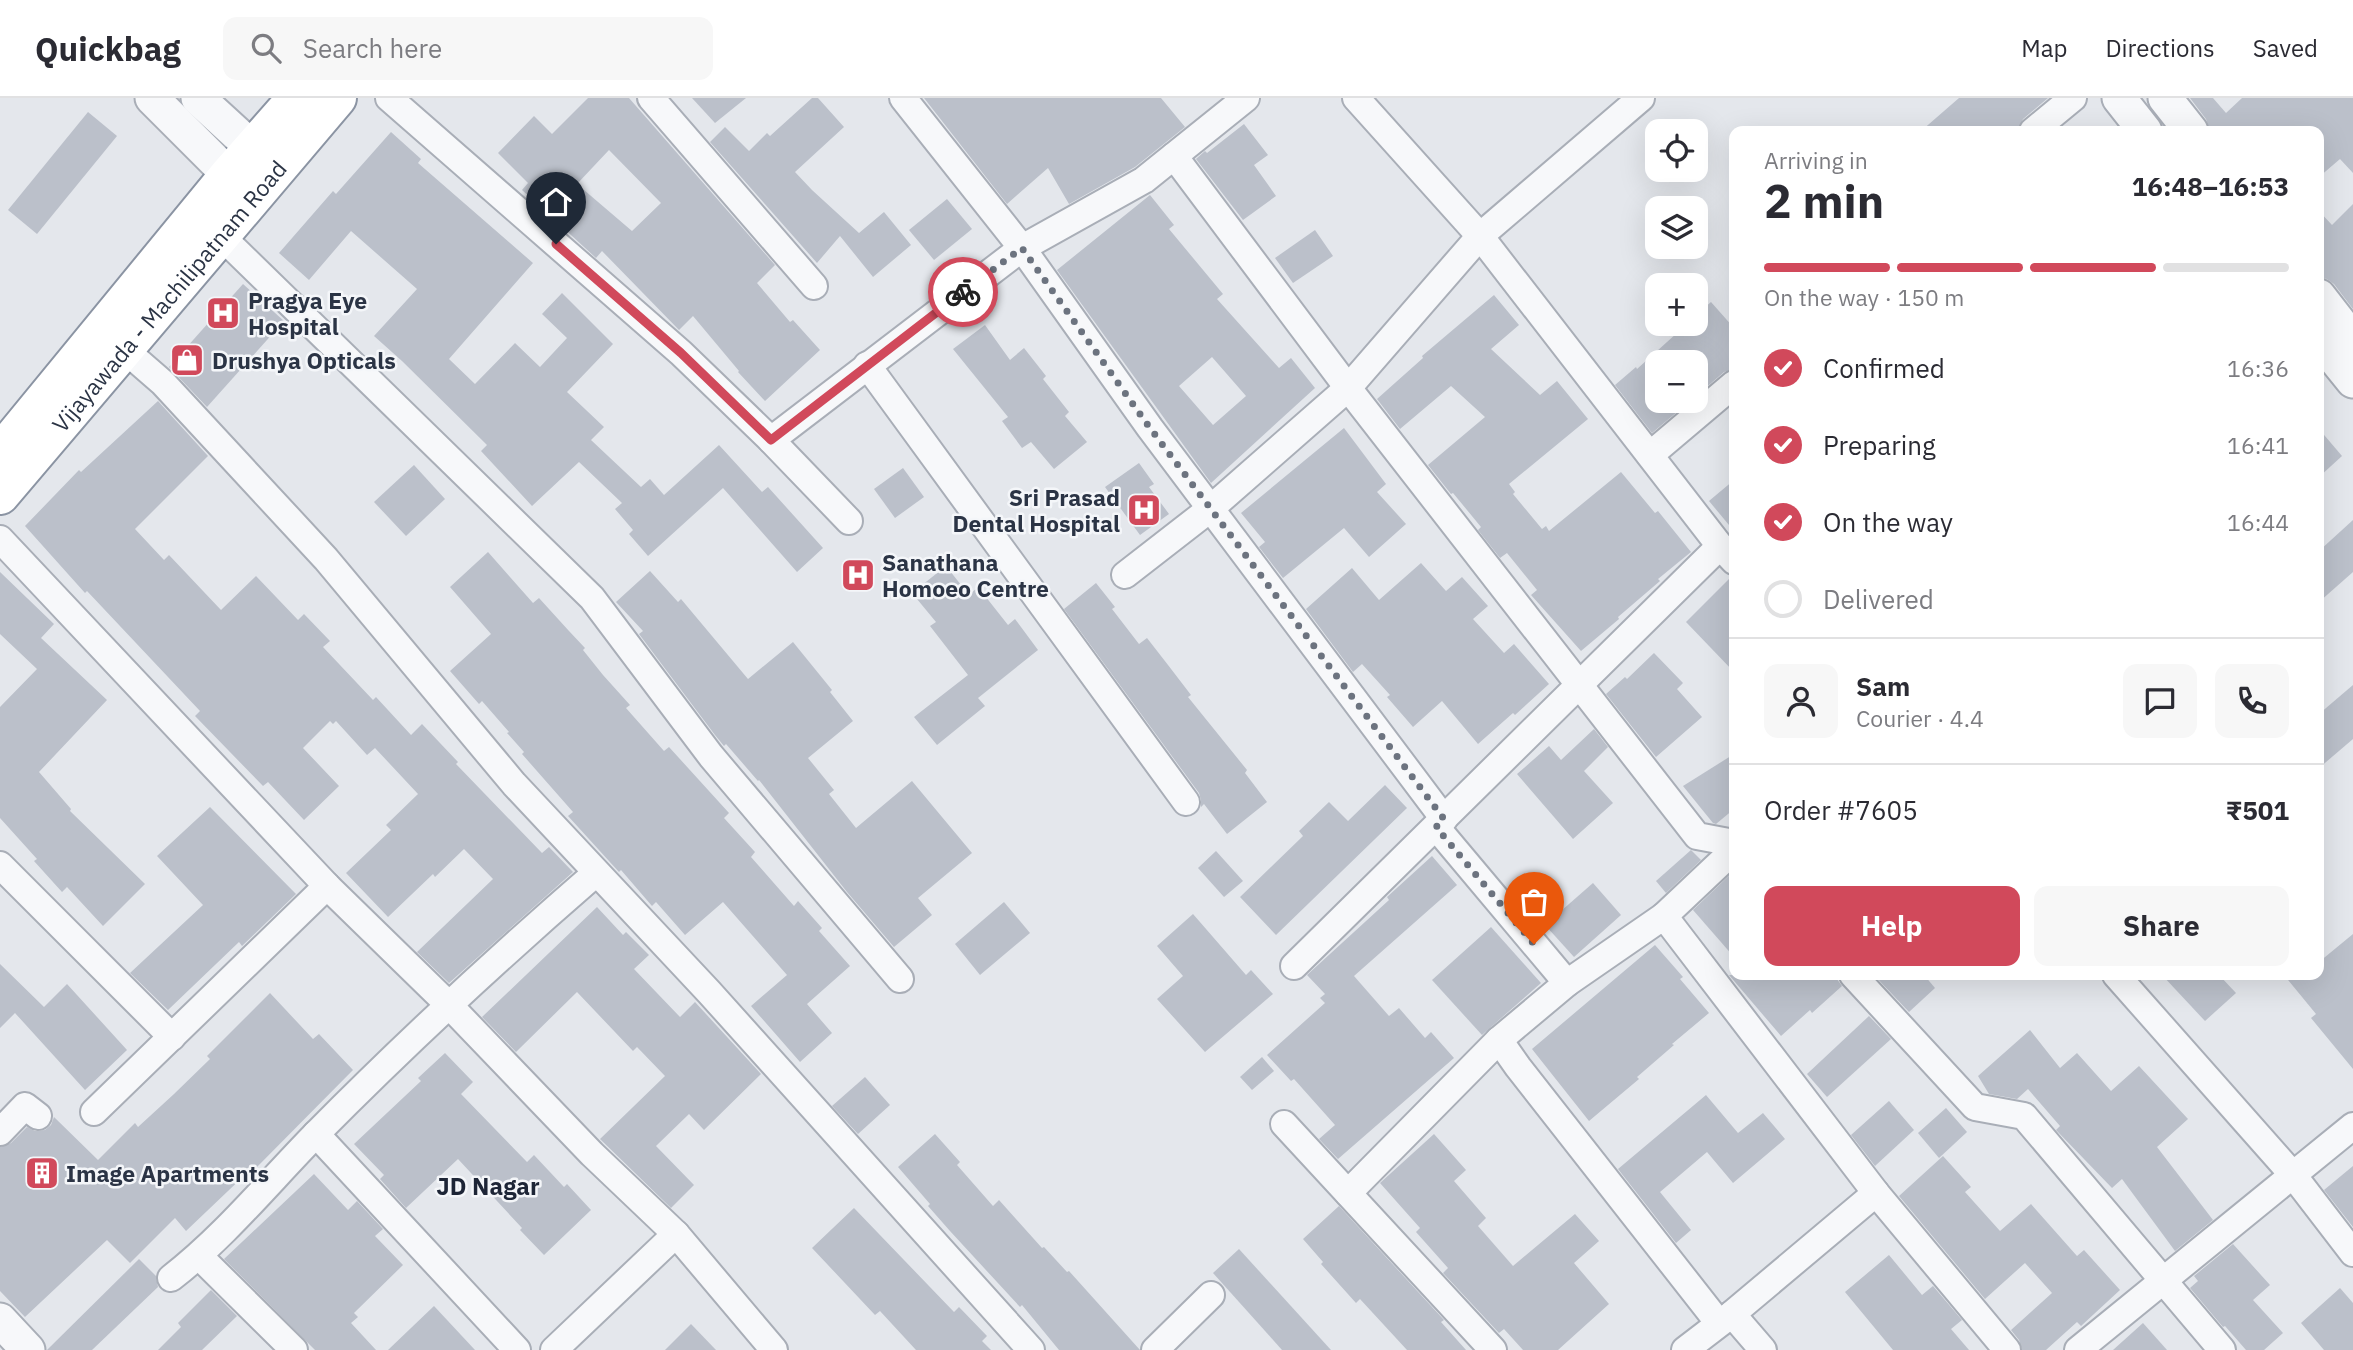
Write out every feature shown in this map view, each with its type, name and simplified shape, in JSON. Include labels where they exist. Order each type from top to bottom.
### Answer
[{"type":"highway","name":"Vijayawada - Machilipatnam Road","points":[[0,495],[220,236],[251,173],[297,98]]},
{"type":"highway","name":"Vijayawada - Machilipatnam Road","points":[[0,454],[251,173],[337,98]]},
{"type":"street","points":[[152,98],[251,173]]},
{"type":"street","points":[[198,98],[251,173]]},
{"type":"street","points":[[389,98],[681,353],[771,440],[849,521]]},
{"type":"street","points":[[651,98],[814,286]]},
{"type":"street","points":[[903,98],[1022,248],[1150,428],[1440,823],[1567,983]]},
{"type":"street","points":[[771,440],[1022,248],[1144,180],[1246,98]]},
{"type":"street","points":[[1294,966],[1578,686],[1727,553],[1480,236],[1356,98]]},
{"type":"street","points":[[1125,575],[1210,509],[1348,388],[1480,236],[1641,98]]},
{"type":"street","points":[[2039,126],[2073,98]]},
{"type":"street","points":[[2119,98],[2141,126]]},
{"type":"street","points":[[2165,98],[2187,126]]},
{"type":"street","points":[[1174,156],[1348,388],[1697,836],[1729,842]]},
{"type":"street","points":[[220,236],[592,597],[711,755],[900,979]]},
{"type":"street","points":[[2324,302],[2353,340]]},
{"type":"street","points":[[2324,345],[2353,381]]},
{"type":"street","points":[[125,350],[163,383],[326,559],[514,784],[709,992],[1031,1350]]},
{"type":"street","points":[[867,365],[1186,802]]},
{"type":"street","points":[[1650,455],[1729,388]]},
{"type":"street","points":[[0,539],[327,886],[449,1005],[592,1154],[676,1234],[759,1345]]},
{"type":"street","points":[[1348,1193],[1500,1040],[1567,983],[1664,916],[1729,855]]},
{"type":"street","points":[[0,865],[172,1037]]},
{"type":"street","points":[[171,1278],[199,1256],[316,1135],[449,1005],[521,937],[596,873]]},
{"type":"street","points":[[94,1112],[327,886]]},
{"type":"street","points":[[1664,916],[1876,1193],[2007,1350]]},
{"type":"street","points":[[1858,980],[1975,1107],[2024,1116],[2222,1350]]},
{"type":"street","points":[[2120,980],[2292,1175],[2353,1254]]},
{"type":"street","points":[[1500,1040],[1526,1077],[1725,1318],[1763,1350]]},
{"type":"street","points":[[0,1132],[25,1106],[38,1116]]},
{"type":"street","points":[[1284,1124],[1493,1350]]},
{"type":"street","points":[[2078,1350],[2353,1126]]},
{"type":"street","points":[[316,1135],[517,1350]]},
{"type":"street","points":[[1685,1350],[1876,1193]]},
{"type":"street","points":[[554,1350],[676,1234]]},
{"type":"street","points":[[199,1256],[294,1350]]},
{"type":"street","points":[[1155,1350],[1211,1295]]},
{"type":"street","points":[[0,1320],[28,1350]]},
{"type":"building","points":[[588,98],[629,98],[775,265],[757,283],[790,322],[793,320],[820,350],[765,401],[693,316],[679,330],[602,251],[596,258],[522,190],[528,183],[498,153],[534,116],[552,134]],"holes":[[[609,150],[661,203],[632,231],[577,184]]]},
{"type":"building","points":[[692,98],[746,98],[715,123]]},
{"type":"building","points":[[812,98],[818,98],[844,127],[795,172],[859,233],[884,212],[911,245],[873,277],[840,236],[817,263],[710,142],[725,127],[749,151],[767,133],[770,136]]},
{"type":"building","points":[[924,98],[1161,98],[1185,127],[1135,167],[1069,204],[1048,168],[1007,204]]},
{"type":"building","points":[[1959,98],[2048,98],[2023,119],[2020,126],[1927,126]]},
{"type":"building","points":[[2190,98],[2213,98],[2226,113],[2242,98],[2353,98],[2353,173],[2340,159],[2324,173],[2324,126],[2208,126]]},
{"type":"building","points":[[88,112],[117,136],[37,234],[8,210]]},
{"type":"building","points":[[1244,124],[1268,155],[1254,165],[1276,196],[1243,220],[1196,159]]},
{"type":"building","points":[[391,132],[421,159],[418,163],[533,263],[449,359],[475,384],[515,343],[540,367],[567,338],[542,314],[562,293],[613,344],[567,392],[604,427],[591,440],[641,487],[650,479],[664,495],[719,445],[762,492],[768,487],[823,548],[797,572],[723,488],[648,556],[629,534],[633,530],[615,509],[622,503],[579,462],[532,506],[481,451],[487,445],[374,336],[417,289],[351,231],[309,280],[279,253],[333,191],[336,194]]},
{"type":"building","points":[[1150,195],[1174,225],[1169,229],[1223,294],[1217,299],[1279,368],[1291,358],[1315,388],[1211,483],[1057,270]],"holes":[[[1212,357],[1246,396],[1213,425],[1179,386]]]},
{"type":"building","points":[[947,199],[972,229],[934,260],[909,230]]},
{"type":"building","points":[[2353,204],[2353,309],[2334,284],[2324,278],[2324,216],[2332,225]]},
{"type":"building","points":[[1315,230],[1333,256],[1293,283],[1275,258]]},
{"type":"building","points":[[243,284],[284,321],[207,407],[169,367]]},
{"type":"building","points":[[1494,295],[1519,325],[1491,349],[1540,395],[1557,381],[1588,419],[1509,484],[1515,492],[1513,494],[1542,529],[1546,526],[1549,531],[1621,472],[1655,513],[1658,511],[1691,552],[1581,651],[1531,595],[1537,590],[1507,553],[1500,558],[1478,530],[1481,527],[1428,465],[1485,417],[1451,386],[1400,429],[1377,399],[1423,358],[1422,356]]},
{"type":"building","points":[[1711,302],[1729,322],[1729,370],[1708,386],[1708,350],[1658,350],[1674,336],[1708,336],[1708,305]]},
{"type":"building","points":[[985,325],[1010,360],[1024,348],[1046,376],[1043,379],[1069,412],[1065,416],[1087,442],[1054,469],[1031,442],[1022,448],[1002,421],[1008,417],[953,349]]},
{"type":"building","points":[[1645,362],[1645,413],[1676,413],[1652,433],[1615,385],[1636,367],[1637,369]]},
{"type":"building","points":[[158,401],[208,456],[135,529],[164,560],[169,555],[221,610],[256,576],[298,620],[304,614],[330,641],[323,647],[373,700],[376,697],[411,735],[422,724],[458,762],[456,764],[542,853],[549,847],[573,872],[449,983],[417,952],[493,879],[464,849],[388,917],[346,873],[391,830],[386,825],[418,794],[375,748],[367,755],[336,721],[333,724],[330,721],[303,748],[339,786],[304,820],[268,782],[263,786],[195,716],[200,711],[87,591],[85,593],[25,526],[79,470],[81,472]]},
{"type":"building","points":[[1344,428],[1386,484],[1377,492],[1406,524],[1369,557],[1344,528],[1283,578],[1259,547],[1265,542],[1241,513]]},
{"type":"building","points":[[2324,435],[2342,456],[2324,472]]},
{"type":"building","points":[[1139,463],[1154,484],[1149,487],[1169,514],[1140,535],[1105,487]]},
{"type":"building","points":[[414,465],[445,499],[406,536],[374,502]]},
{"type":"building","points":[[903,468],[924,497],[895,518],[874,489]]},
{"type":"building","points":[[1729,484],[1729,525],[1709,501]]},
{"type":"building","points":[[2353,520],[2353,572],[2324,598],[2324,546]]},
{"type":"building","points":[[488,552],[533,603],[539,598],[585,648],[583,650],[630,705],[626,708],[664,751],[669,747],[729,813],[724,818],[755,852],[751,857],[794,906],[798,901],[822,928],[819,931],[850,966],[807,1004],[832,1033],[800,1062],[751,1006],[787,975],[723,902],[685,935],[656,902],[652,906],[568,816],[573,812],[522,754],[524,752],[507,733],[509,732],[482,701],[479,704],[450,671],[491,634],[450,587]]},
{"type":"building","points":[[1421,563],[1446,591],[1462,577],[1488,606],[1473,619],[1504,653],[1514,644],[1549,684],[1478,744],[1442,701],[1413,727],[1387,697],[1390,695],[1362,664],[1353,672],[1306,609],[1352,568],[1379,600]]},
{"type":"building","points":[[946,566],[969,595],[978,587],[1008,625],[1015,619],[1038,650],[978,698],[985,706],[937,745],[914,717],[968,675],[930,626],[936,622],[912,593]]},
{"type":"building","points":[[650,571],[678,602],[681,599],[748,679],[793,642],[832,690],[830,692],[853,721],[808,758],[834,790],[829,794],[856,828],[912,781],[972,853],[918,898],[932,915],[894,947],[759,780],[715,735],[639,634],[643,631],[616,602]]},
{"type":"building","points":[[0,572],[54,624],[41,638],[107,700],[39,772],[70,811],[145,884],[103,926],[67,887],[62,892],[0,818],[0,707],[37,669],[0,634]]},
{"type":"building","points":[[1729,579],[1729,667],[1686,622]]},
{"type":"building","points":[[1096,583],[1139,644],[1147,638],[1191,695],[1188,697],[1247,770],[1245,773],[1267,802],[1227,834],[1204,804],[1201,807],[1199,793],[1064,609]]},
{"type":"building","points":[[1654,653],[1683,683],[1677,689],[1702,717],[1656,757],[1606,694],[1625,677],[1627,679]]},
{"type":"building","points":[[2353,685],[2353,739],[2324,764],[2324,710]]},
{"type":"building","points":[[1594,729],[1608,747],[1584,771],[1613,803],[1573,839],[1517,774],[1549,746],[1561,760]]},
{"type":"building","points":[[1729,757],[1729,813],[1716,824],[1683,786]]},
{"type":"building","points":[[1385,785],[1407,808],[1276,935],[1240,897],[1303,836],[1299,831],[1329,802],[1348,821]]},
{"type":"building","points":[[210,807],[296,894],[242,946],[239,942],[168,1010],[130,973],[203,905],[157,856]]},
{"type":"building","points":[[1691,850],[1701,860],[1666,893],[1656,881]]},
{"type":"building","points":[[1216,851],[1243,881],[1224,897],[1198,868]]},
{"type":"building","points":[[1432,856],[1457,885],[1354,976],[1389,1016],[1399,1008],[1425,1038],[1431,1032],[1454,1058],[1338,1159],[1319,1139],[1335,1125],[1294,1079],[1291,1081],[1267,1055],[1325,1003],[1320,998],[1325,994],[1307,975],[1389,900],[1387,897]]},
{"type":"building","points":[[1729,876],[1729,951],[1693,910]]},
{"type":"building","points":[[1593,883],[1621,915],[1574,957],[1545,925]]},
{"type":"building","points":[[1004,902],[1030,933],[980,975],[955,944]]},
{"type":"building","points":[[597,907],[623,935],[626,932],[649,955],[634,969],[680,1017],[695,1002],[761,1074],[704,1130],[689,1114],[656,1146],[694,1185],[671,1208],[600,1139],[665,1076],[637,1047],[633,1051],[577,992],[516,1052],[482,1017]]},
{"type":"building","points":[[1193,914],[1246,975],[1251,970],[1273,994],[1205,1052],[1157,999],[1183,976],[1157,946]]},
{"type":"building","points":[[1491,927],[1541,983],[1482,1035],[1432,980]]},
{"type":"building","points":[[2353,934],[2353,1069],[2311,1018],[2316,1014],[2288,980],[2324,980],[2324,958]]},
{"type":"building","points":[[1655,945],[1709,1013],[1637,1077],[1639,1079],[1589,1121],[1532,1049]]},
{"type":"building","points":[[0,964],[44,1007],[67,984],[127,1050],[85,1090],[15,1013],[0,1028]]},
{"type":"building","points":[[1733,980],[1838,980],[1842,986],[1781,1036]]},
{"type":"building","points":[[1879,980],[1928,980],[1935,988],[1909,1012]]},
{"type":"building","points":[[2167,980],[2224,980],[2236,993],[2205,1021]]},
{"type":"building","points":[[270,993],[313,1039],[319,1034],[353,1070],[251,1173],[249,1171],[186,1231],[175,1218],[130,1263],[107,1240],[25,1317],[0,1291],[0,1147],[11,1143],[27,1127],[35,1131],[45,1130],[54,1117],[98,1160],[135,1123],[138,1127],[174,1094],[210,1059],[207,1056]]},
{"type":"building","points":[[1869,1016],[1891,1039],[1827,1097],[1807,1074]]},
{"type":"building","points":[[2030,1030],[2060,1068],[2077,1053],[2111,1091],[2139,1066],[2188,1119],[2157,1147],[2213,1220],[2175,1251],[2122,1179],[2112,1188],[2056,1130],[2060,1126],[2028,1089],[2017,1099],[1989,1094],[1978,1076]]},
{"type":"building","points":[[445,1053],[473,1082],[461,1094],[527,1162],[534,1155],[564,1187],[567,1184],[591,1210],[544,1255],[458,1159],[406,1208],[380,1179],[384,1175],[354,1144],[421,1081],[418,1078]]},
{"type":"building","points":[[1262,1057],[1274,1071],[1252,1090],[1240,1077]]},
{"type":"building","points":[[865,1077],[890,1105],[858,1134],[832,1106]]},
{"type":"building","points":[[1706,1095],[1738,1133],[1763,1113],[1785,1139],[1733,1183],[1707,1152],[1660,1192],[1691,1230],[1676,1243],[1618,1169]]},
{"type":"building","points":[[1889,1101],[1914,1130],[1875,1166],[1851,1135]]},
{"type":"building","points":[[1946,1108],[1967,1132],[1939,1158],[1918,1133]]},
{"type":"building","points":[[935,1134],[960,1162],[957,1165],[993,1206],[999,1200],[1042,1248],[1069,1271],[1140,1350],[1059,1350],[1022,1305],[1020,1307],[928,1206],[930,1204],[898,1167]]},
{"type":"building","points":[[1434,1134],[1466,1170],[1454,1181],[1486,1218],[1478,1226],[1513,1266],[1575,1214],[1599,1241],[1574,1263],[1609,1304],[1558,1350],[1523,1350],[1504,1329],[1499,1333],[1443,1273],[1448,1268],[1416,1232],[1420,1228],[1380,1183]]},
{"type":"building","points":[[1943,1156],[1971,1187],[1965,1192],[2000,1231],[2031,1204],[2077,1256],[2084,1250],[2120,1290],[2081,1326],[2077,1322],[2046,1350],[2022,1350],[2019,1340],[2011,1330],[2052,1293],[2025,1263],[1985,1299],[1899,1196]]},
{"type":"building","points":[[2353,1166],[2353,1227],[2324,1190]]},
{"type":"building","points":[[314,1174],[348,1210],[357,1201],[383,1229],[375,1236],[403,1265],[354,1313],[358,1317],[351,1323],[376,1350],[315,1350],[224,1259]]},
{"type":"building","points":[[1339,1206],[1444,1320],[1441,1322],[1466,1350],[1407,1350],[1360,1299],[1356,1303],[1321,1264],[1323,1262],[1303,1239]]},
{"type":"building","points":[[854,1208],[954,1312],[959,1307],[987,1336],[982,1341],[991,1350],[916,1350],[880,1311],[875,1315],[812,1248]]},
{"type":"building","points":[[2233,1244],[2270,1285],[2253,1300],[2283,1333],[2264,1350],[2246,1350],[2190,1288],[2198,1281],[2194,1276]]},
{"type":"building","points":[[1239,1249],[1331,1350],[1282,1350],[1213,1273]]},
{"type":"building","points":[[1889,1255],[1922,1295],[1933,1286],[1962,1320],[1951,1329],[1969,1350],[1893,1350],[1845,1292]]},
{"type":"building","points":[[139,1259],[156,1276],[158,1287],[92,1350],[47,1350]]},
{"type":"building","points":[[2340,1288],[2353,1303],[2353,1350],[2324,1350],[2301,1323]]},
{"type":"building","points":[[211,1290],[237,1316],[202,1350],[158,1350],[181,1327],[178,1323]]},
{"type":"building","points":[[434,1306],[475,1350],[388,1350]]},
{"type":"building","points":[[2143,1323],[2167,1350],[2113,1350]]},
{"type":"building","points":[[691,1324],[716,1350],[665,1350]]},
{"type":"way so far","points":[[963,292],[1022,248],[1150,428],[1444,819],[1436,827],[1534,944]]},
{"type":"place","name":"Pragya Eye Hospital","points":[[223,313]]},
{"type":"place","name":"Drushya Opticals","points":[[187,360]]},
{"type":"place","name":"Sri Prasad Dental Hospital","points":[[1144,510]]},
{"type":"place","name":"Sanathana Homoeo Centre","points":[[858,575]]},
{"type":"place","name":"Image Apartments","points":[[42,1173]]},
{"type":"district","name":"JD Nagar","points":[[488,1186]]},
{"type":"route","points":[[556,244],[681,353],[771,440],[963,292]]}]
